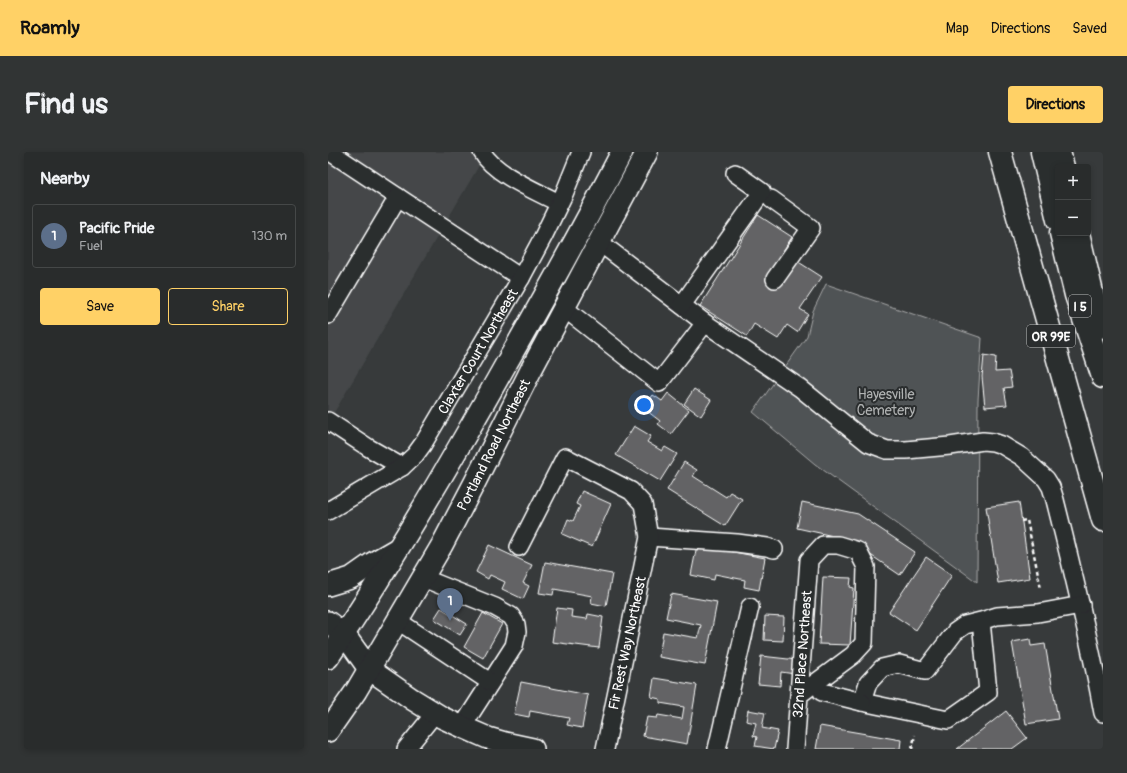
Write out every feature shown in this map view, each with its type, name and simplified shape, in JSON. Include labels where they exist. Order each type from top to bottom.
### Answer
[{"type":"highway","name":"OR 99E","points":[[1000,152],[1103,520]]},
{"type":"highway","points":[[1042,152],[1055,207]]},
{"type":"highway","points":[[1059,152],[1062,164]]},
{"type":"highway","name":"I 5","points":[[1062,236],[1076,295],[1103,377]]},
{"type":"highway","name":"I 5","points":[[1079,236],[1103,340]]},
{"type":"main road","name":"Portland Road Northeast","points":[[328,658],[336,628],[399,548],[483,407],[583,228],[622,152]]},
{"type":"main road","name":"Portland Road Northeast","points":[[328,731],[356,691],[423,578],[475,482],[531,370],[647,152]]},
{"type":"main road","points":[[328,585],[351,578],[371,564],[399,548]]},
{"type":"main road","points":[[336,628],[369,669],[412,699],[443,718],[462,727],[488,738],[522,748]]},
{"type":"main road","points":[[328,658],[369,669]]},
{"type":"street","points":[[330,152],[521,278]]},
{"type":"street","points":[[482,152],[486,158],[501,172],[559,203]]},
{"type":"street","name":"Claxter Court Northeast","points":[[328,511],[402,467],[415,455],[423,444],[521,278],[544,236],[581,152]]},
{"type":"street","points":[[682,305],[762,192],[734,173]]},
{"type":"street","points":[[328,314],[398,197]]},
{"type":"street","points":[[771,198],[810,228],[775,279]]},
{"type":"street","points":[[599,242],[705,323],[800,388],[868,444],[888,450],[906,450],[983,441],[993,442],[1002,445],[1022,457],[1046,479],[1051,487],[1081,605],[1094,662],[1103,713]]},
{"type":"street","points":[[564,308],[658,383],[705,323]]},
{"type":"street","points":[[328,421],[369,448],[402,467]]},
{"type":"street","points":[[519,547],[565,457],[631,491],[643,504],[649,537],[737,543],[774,549]]},
{"type":"street","name":"Fir Rest Way Northeast","points":[[605,749],[649,537]]},
{"type":"street","name":"32nd Place Northeast","points":[[795,749],[799,694],[809,560],[823,545],[838,545],[858,551],[866,567],[864,643],[853,655],[799,694]]},
{"type":"street","points":[[423,578],[495,608],[511,616],[516,624],[517,632],[514,646],[462,727]]},
{"type":"street","points":[[862,702],[868,683],[882,668],[899,664],[925,671],[955,632],[966,625],[997,616],[1038,613],[1081,605]]},
{"type":"street","points":[[717,749],[750,607]]},
{"type":"street","points":[[398,621],[490,682]]},
{"type":"street","points":[[822,692],[948,720],[988,692],[981,621]]},
{"type":"street","points":[[406,749],[435,713]]},
{"type":"path","points":[[1021,521],[1027,520],[1041,589]]},
{"type":"path","points":[[912,749],[914,736]]},
{"type":"shaded area","points":[[328,152],[487,152],[328,423]]},
{"type":"green space","name":"Hayesville Cemetery","points":[[826,284],[982,338],[978,400],[977,582],[815,464],[753,412],[807,336],[813,311]]},
{"type":"building","points":[[758,215],[792,237],[768,275],[783,284],[797,261],[822,277],[800,309],[808,314],[797,332],[787,325],[778,339],[754,324],[747,336],[700,306]]},
{"type":"building","points":[[984,355],[996,357],[995,372],[1009,371],[1012,387],[1004,388],[1007,405],[985,407],[982,377]]},
{"type":"building","points":[[694,389],[711,400],[701,416],[684,404]]},
{"type":"building","points":[[668,393],[689,410],[671,434],[658,424],[660,421],[643,408],[653,395],[662,401]]},
{"type":"building","points":[[634,426],[651,436],[647,442],[662,451],[665,447],[677,454],[660,481],[616,455]]},
{"type":"building","points":[[684,462],[697,470],[693,476],[726,497],[730,492],[742,499],[725,526],[667,490]]},
{"type":"building","points":[[582,491],[611,504],[592,547],[562,534],[568,519],[573,521],[580,506],[576,504]]},
{"type":"building","points":[[802,502],[858,514],[915,552],[900,575],[847,539],[797,528]]},
{"type":"building","points":[[1019,502],[1030,578],[998,583],[986,507]]},
{"type":"building","points":[[489,545],[532,565],[523,583],[529,586],[523,599],[502,589],[505,582],[490,575],[488,579],[476,572]]},
{"type":"building","points":[[697,545],[765,558],[759,590],[744,587],[745,580],[715,574],[714,580],[691,575]]},
{"type":"building","points":[[926,557],[952,575],[916,630],[889,612]]},
{"type":"building","points":[[545,562],[612,574],[606,606],[591,603],[592,596],[554,589],[553,595],[539,593]]},
{"type":"building","points":[[823,577],[851,578],[850,587],[854,588],[850,645],[819,644]]},
{"type":"building","points":[[671,594],[717,602],[705,665],[659,657],[663,632],[698,638],[701,625],[666,618]]},
{"type":"building","points":[[441,608],[467,624],[460,635],[434,619]]},
{"type":"building","points":[[557,608],[572,610],[571,617],[587,619],[588,614],[603,617],[599,648],[552,642]]},
{"type":"building","points":[[483,613],[502,624],[483,658],[464,647]]},
{"type":"building","points":[[765,616],[784,617],[783,641],[764,640]]},
{"type":"building","points":[[1030,639],[1031,646],[1045,644],[1058,719],[1026,724],[1012,642]]},
{"type":"building","points":[[761,656],[797,660],[795,674],[781,672],[780,686],[758,684]]},
{"type":"building","points":[[654,678],[697,685],[687,744],[643,736],[647,717],[657,718],[658,715],[682,719],[684,707],[660,703],[660,699],[651,697]]},
{"type":"building","points":[[521,682],[588,695],[582,728],[567,725],[569,718],[530,711],[529,717],[514,714]]},
{"type":"building","points":[[748,710],[765,713],[762,728],[778,731],[774,749],[755,746],[757,737],[753,736],[756,723],[746,721]]},
{"type":"building","points":[[1006,711],[1027,738],[1012,749],[957,749]]},
{"type":"building","points":[[820,726],[901,740],[900,749],[816,749]]},
{"type":"place","name":"Pacific Pride","points":[[450,621]]}]
